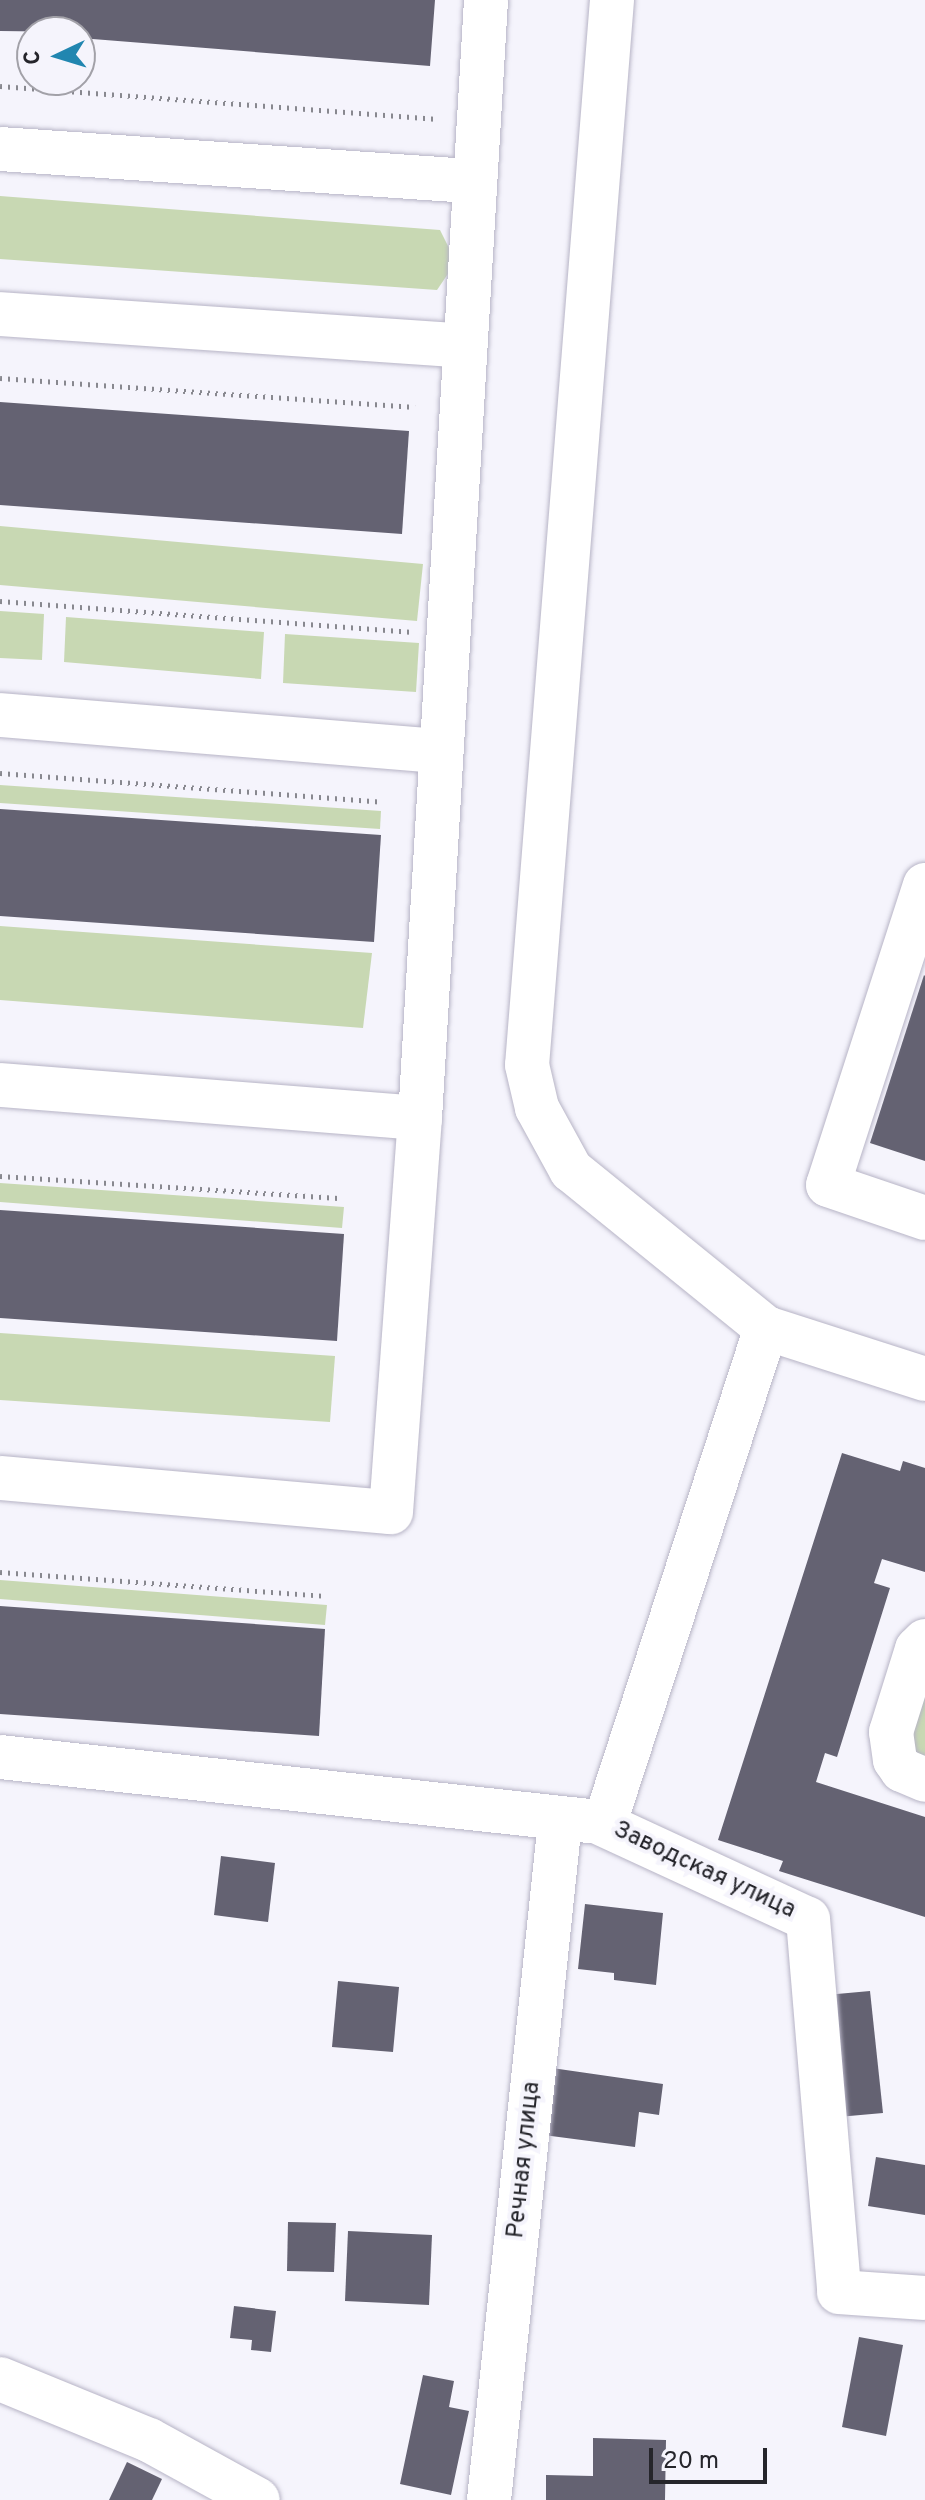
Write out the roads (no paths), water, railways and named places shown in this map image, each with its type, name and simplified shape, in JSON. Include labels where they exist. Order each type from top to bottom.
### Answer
[{"type":"street","points":[[0,1478],[391,1512],[420,1118],[486,0]]},
{"type":"street","points":[[612,0],[527,1065],[537,1108],[571,1170],[766,1328],[925,1379]]},
{"type":"street","points":[[0,149],[475,181]]},
{"type":"street","points":[[0,314],[465,346]]},
{"type":"street","points":[[0,715],[441,751]]},
{"type":"street","points":[[925,885],[828,1185],[925,1218]]},
{"type":"street","points":[[0,1085],[420,1118]]},
{"type":"street","points":[[610,1807],[766,1328]]},
{"type":"street","points":[[925,1641],[917,1649],[891,1732],[895,1760],[902,1770],[925,1780]]},
{"type":"street","name":"Заводская улица","points":[[0,1757],[560,1821],[598,1822],[808,1919],[839,2292],[925,2298]]},
{"type":"street","name":"Речная улица","points":[[489,2500],[560,1821]]},
{"type":"street","points":[[0,2379],[149,2440],[258,2500]]}]
